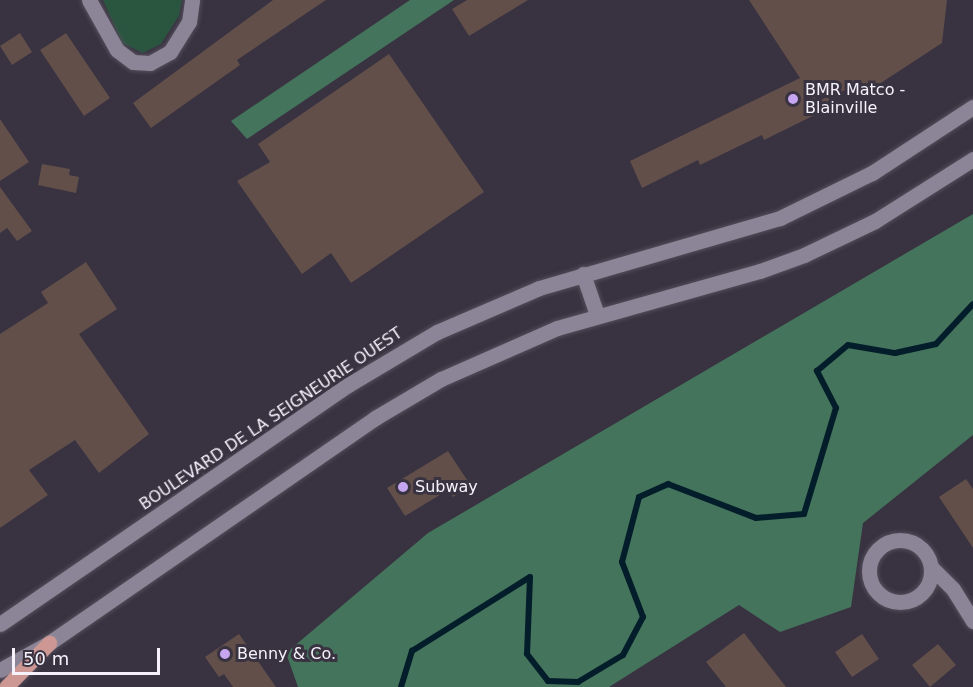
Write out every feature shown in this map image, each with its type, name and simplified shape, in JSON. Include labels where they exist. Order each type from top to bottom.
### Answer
[{"type":"main road","points":[[89,0],[117,50],[133,62],[150,63],[170,52],[189,22],[192,0]]},
{"type":"main road","name":"BOULEVARD DE LA SEIGNEURIE OUEST","points":[[0,624],[379,365],[478,312],[584,274],[738,233],[802,208],[879,168],[973,107]]},
{"type":"main road","points":[[0,670],[49,643],[404,400],[503,349],[597,315],[752,273],[804,255],[875,221],[973,159]]},
{"type":"main road","points":[[584,274],[597,315]]},
{"type":"main road","points":[[931,567],[926,588],[909,600],[898,602],[879,594],[869,575],[870,564],[881,546],[901,540],[921,549],[931,567],[953,589],[973,621]]},
{"type":"main road","points":[[6,687],[49,643]]},
{"type":"green space","points":[[103,0],[182,0],[179,16],[161,44],[143,53],[122,43]]},
{"type":"green space","points":[[410,0],[454,0],[247,139],[231,121]]},
{"type":"green space","points":[[973,214],[973,435],[863,523],[851,607],[780,632],[739,605],[609,687],[298,687],[286,653],[428,533]]},
{"type":"building","points":[[273,0],[326,0],[237,60],[240,65],[151,128],[133,103]]},
{"type":"building","points":[[467,0],[528,0],[469,36],[452,9]]},
{"type":"building","points":[[749,0],[947,0],[942,43],[867,92],[860,80],[821,106],[825,110],[764,140],[762,135],[700,165],[698,160],[642,188],[630,161],[800,78]]},
{"type":"building","points":[[20,33],[32,52],[12,65],[0,46]]},
{"type":"building","points":[[66,33],[110,98],[84,116],[40,50]]},
{"type":"building","points":[[389,54],[484,192],[351,283],[331,253],[302,274],[237,181],[270,162],[258,144]]},
{"type":"building","points":[[0,119],[29,162],[0,181]]},
{"type":"building","points":[[42,164],[70,169],[69,175],[79,177],[76,193],[38,185]]},
{"type":"building","points":[[0,187],[32,231],[17,241],[7,228],[0,233]]},
{"type":"building","points":[[86,262],[117,309],[79,334],[149,434],[99,473],[75,440],[29,470],[48,495],[0,528],[0,334],[48,303],[41,292]]},
{"type":"building","points":[[448,451],[471,486],[453,497],[448,490],[405,516],[387,488]]},
{"type":"building","points":[[966,479],[973,489],[973,548],[939,497]]},
{"type":"building","points":[[744,633],[786,687],[726,687],[706,662]]},
{"type":"building","points":[[239,634],[276,687],[233,687],[224,674],[219,677],[205,657]]},
{"type":"building","points":[[862,634],[879,659],[852,677],[835,652]]},
{"type":"building","points":[[938,644],[956,665],[930,687],[912,665]]},
{"type":"waterway","points":[[401,687],[412,651],[530,577],[527,654],[548,681],[578,682],[623,655],[643,617],[622,562],[639,497],[668,484],[756,518],[804,514],[836,408],[817,371],[848,345],[895,353],[936,344],[973,304]]},
{"type":"place","name":"BMR Matco - Blainville","points":[[793,99]]},
{"type":"place","name":"Subway","points":[[403,487]]},
{"type":"place","name":"Benny & Co.","points":[[225,654]]}]
